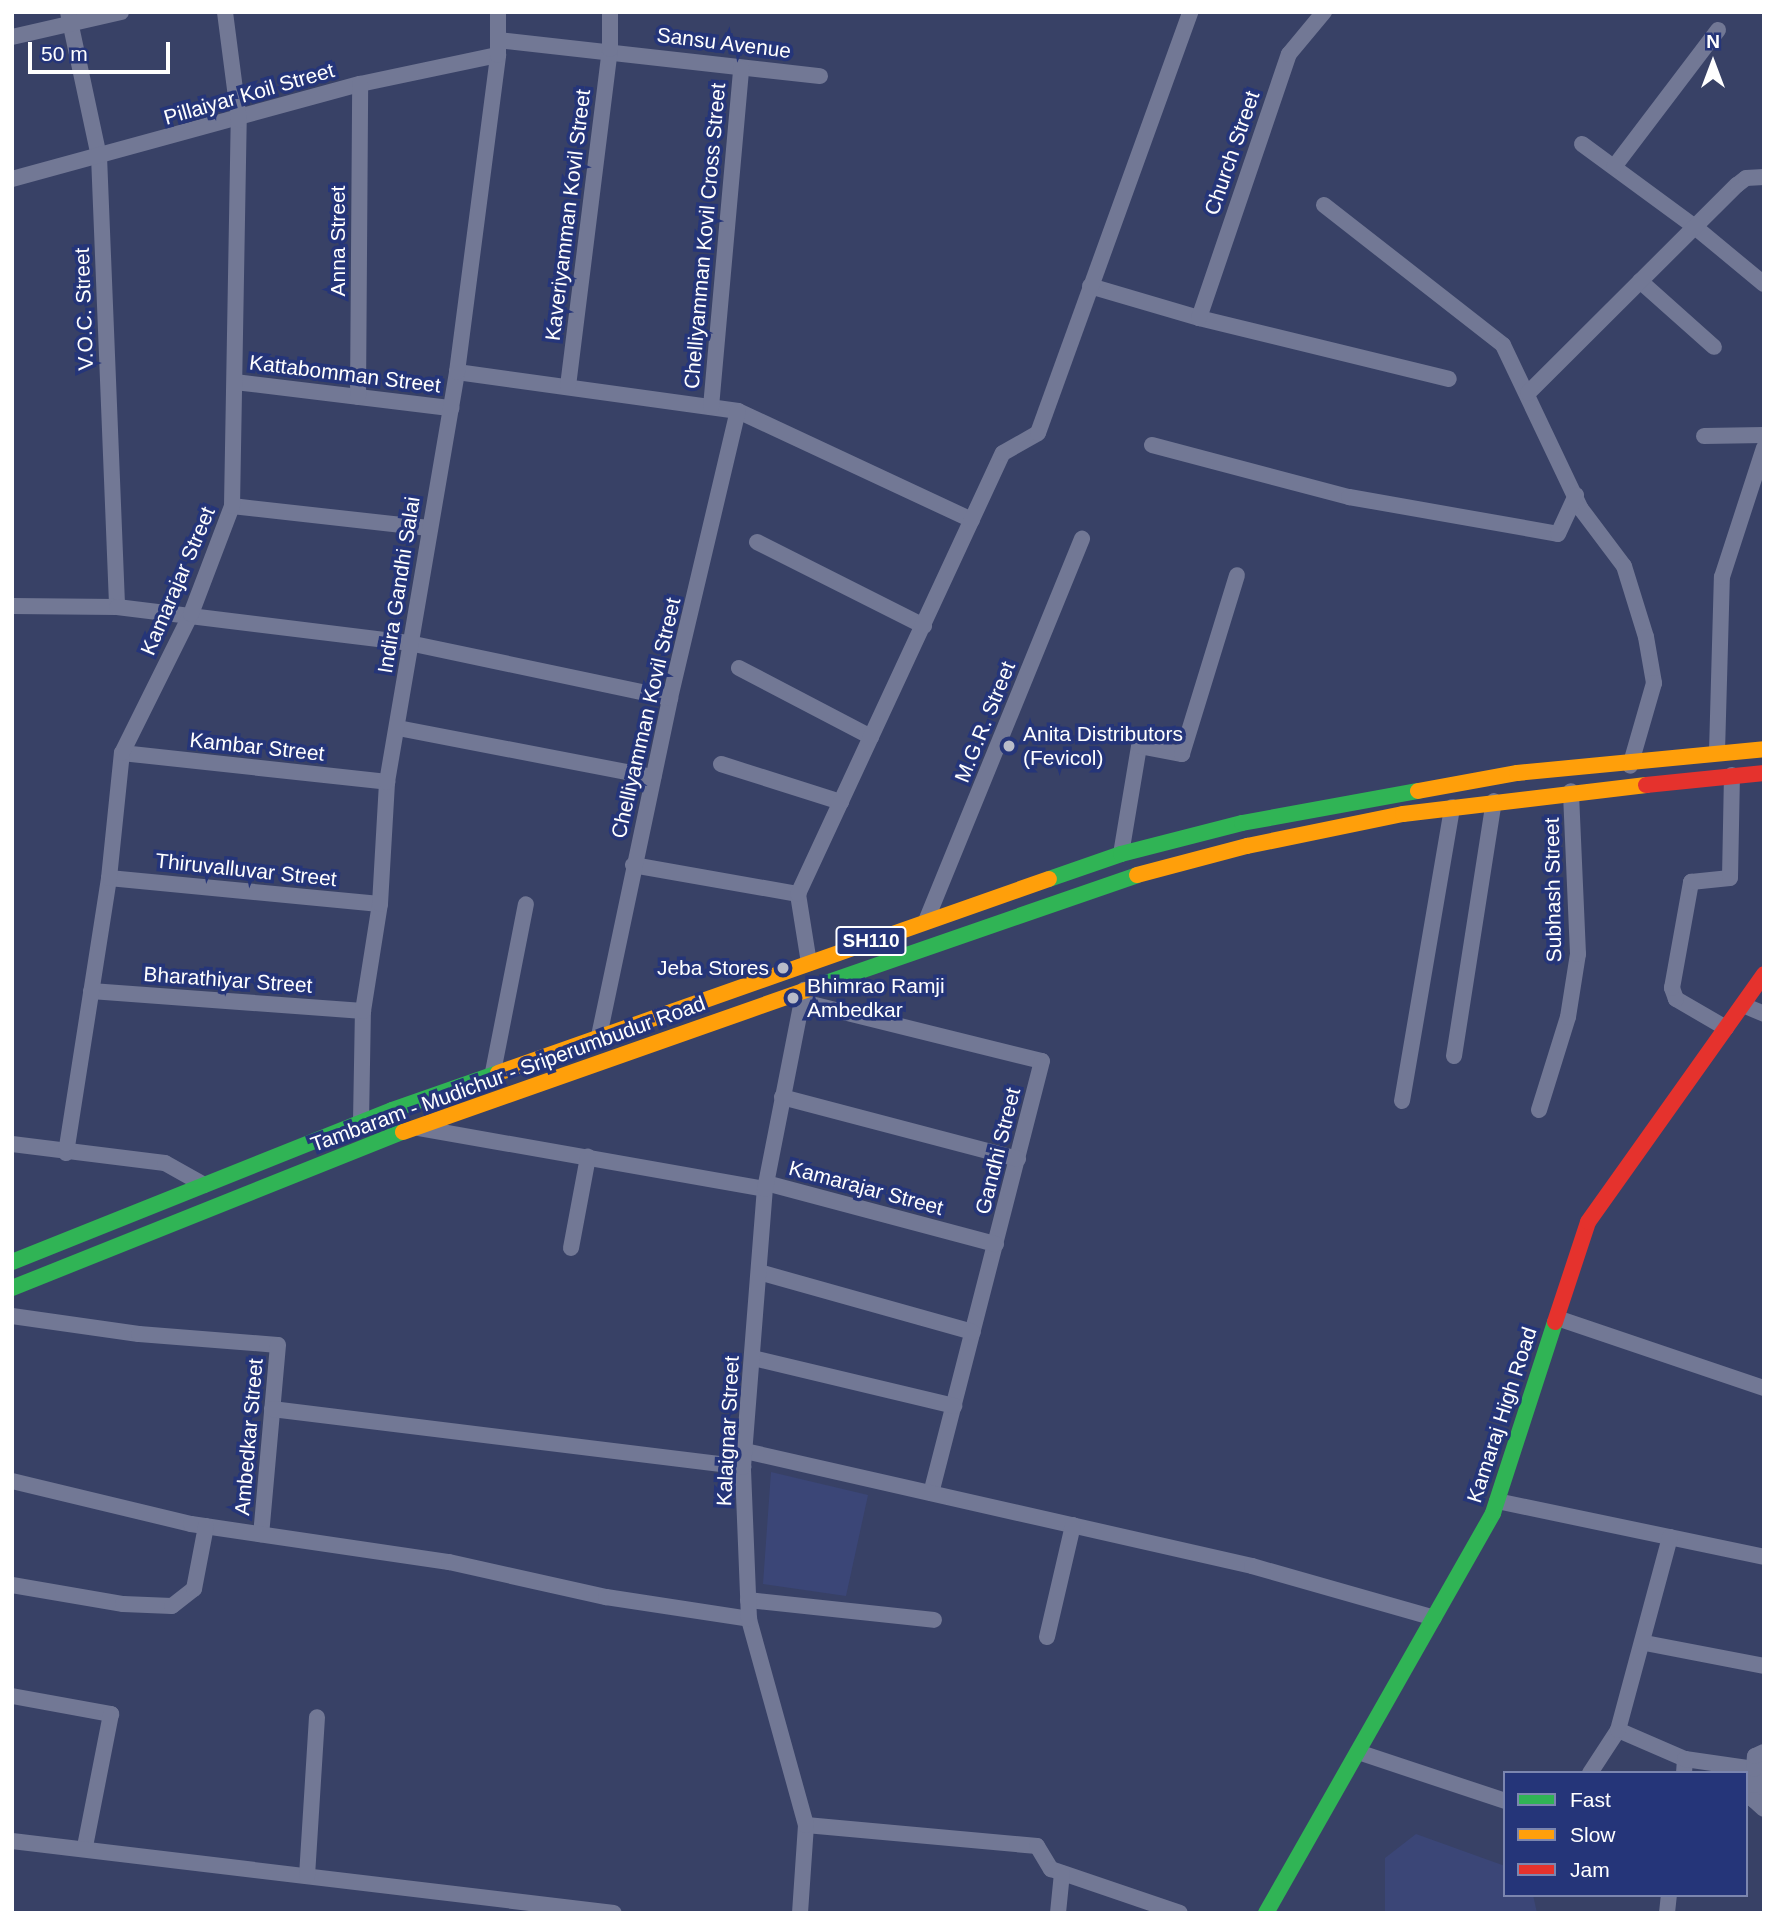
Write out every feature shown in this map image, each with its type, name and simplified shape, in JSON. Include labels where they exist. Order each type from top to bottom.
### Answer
[{"type":"main road","name":"Tambaram - Mudichur - Sriperumbudur Road","points":[[15,1260],[361,1122],[492,1077],[598,1036],[1121,854],[1242,823],[1517,773],[1764,749]]},
{"type":"main road","name":"Tambaram - Mudichur - Sriperumbudur Road","points":[[12,1288],[414,1127],[802,995],[1130,877],[1247,846],[1452,807],[1625,785],[1764,773]]},
{"type":"main road","points":[[802,995],[809,963]]},
{"type":"main road","name":"Kamaraj High Road","points":[[1266,1913],[1434,1618],[1497,1501],[1588,1222],[1764,974]]},
{"type":"main road","points":[[361,1122],[366,1147]]},
{"type":"main road","points":[[204,1185],[218,1206]]},
{"type":"street","points":[[12,37],[69,18],[121,12]]},
{"type":"street","name":"Kamarajar Street","points":[[66,1153],[109,878],[121,753],[191,614],[232,506],[239,120],[225,12]]},
{"type":"street","name":"Indira Gandhi Salai","points":[[361,1122],[363,1012],[380,904],[387,782],[457,372],[498,48],[498,12]]},
{"type":"street","name":"Kaveriyamman Kovil Street","points":[[568,386],[610,49],[610,12]]},
{"type":"street","points":[[809,963],[798,894],[1003,453],[1038,433],[1190,12]]},
{"type":"street","name":"Church Street","points":[[1199,318],[1289,54],[1324,12]]},
{"type":"street","name":"V.O.C. Street","points":[[69,18],[99,156],[117,607]]},
{"type":"street","points":[[1614,167],[1718,30]]},
{"type":"street","name":"Pillaiyar Koil Street","points":[[12,179],[239,120],[360,84],[498,48]]},
{"type":"street","name":"Sansu Avenue","points":[[498,48],[610,49],[741,68],[820,76]]},
{"type":"street","name":"Chelliyamman Kovil Cross Street","points":[[711,407],[741,68]]},
{"type":"street","name":"Anna Street","points":[[358,397],[360,84]]},
{"type":"street","points":[[1582,144],[1695,227],[1764,284]]},
{"type":"street","points":[[1528,393],[1746,178],[1764,177]]},
{"type":"street","points":[[1324,205],[1503,345],[1576,495],[1623,566],[1646,637],[1654,683],[1625,785]]},
{"type":"street","points":[[1640,281],[1714,347]]},
{"type":"street","points":[[1090,286],[1199,318],[1449,379]]},
{"type":"street","points":[[457,372],[738,411],[972,520]]},
{"type":"street","name":"Kattabomman Street","points":[[235,382],[451,408]]},
{"type":"street","name":"Chelliyamman Kovil Street","points":[[598,1036],[670,698],[738,411]]},
{"type":"street","points":[[1704,436],[1764,435]]},
{"type":"street","points":[[1152,445],[1349,497],[1558,534],[1576,495]]},
{"type":"street","points":[[1717,752],[1722,577],[1764,447]]},
{"type":"street","points":[[232,506],[429,528]]},
{"type":"street","name":"M.G.R. Street","points":[[926,921],[1082,539]]},
{"type":"street","points":[[757,542],[924,626]]},
{"type":"street","points":[[1121,854],[1139,746],[1182,754],[1237,575]]},
{"type":"street","points":[[12,607],[117,607],[191,614],[409,643],[670,698]]},
{"type":"street","points":[[739,668],[871,737]]},
{"type":"street","points":[[398,728],[653,777]]},
{"type":"street","name":"Kambar Street","points":[[121,753],[387,782]]},
{"type":"street","points":[[721,764],[841,802]]},
{"type":"street","points":[[1726,1028],[1676,999],[1672,988],[1691,882],[1730,878],[1731,775]]},
{"type":"street","name":"Subhash Street","points":[[1539,1110],[1568,1017],[1578,954],[1571,791]]},
{"type":"street","points":[[1454,1056],[1494,801]]},
{"type":"street","points":[[1402,1101],[1452,807]]},
{"type":"street","points":[[633,865],[798,894]]},
{"type":"street","name":"Thiruvalluvar Street","points":[[109,878],[380,904]]},
{"type":"street","points":[[492,1077],[526,904]]},
{"type":"street","name":"Bharathiyar Street","points":[[91,991],[363,1012]]},
{"type":"street","name":"Kalaignar Street","points":[[800,1913],[806,1825],[749,1619],[744,1459],[765,1186],[802,995]]},
{"type":"street","name":"Gandhi Street","points":[[802,995],[1042,1062],[931,1493]]},
{"type":"street","points":[[1742,1005],[1764,1014]]},
{"type":"street","points":[[782,1097],[1018,1159]]},
{"type":"street","name":"Kamarajar Street","points":[[414,1127],[765,1186],[996,1244]]},
{"type":"street","points":[[12,1144],[66,1153],[165,1163],[204,1185]]},
{"type":"street","points":[[571,1248],[588,1157]]},
{"type":"street","points":[[759,1272],[973,1332]]},
{"type":"street","name":"Ambedkar Street","points":[[12,1316],[139,1335],[278,1345],[261,1534]]},
{"type":"street","points":[[1557,1318],[1764,1388]]},
{"type":"street","points":[[753,1358],[954,1406]]},
{"type":"street","points":[[272,1409],[744,1459],[931,1493],[1252,1566],[1434,1618]]},
{"type":"street","points":[[12,1481],[206,1526],[449,1562],[606,1597],[749,1619]]},
{"type":"street","points":[[1497,1501],[1764,1557]]},
{"type":"street","points":[[1047,1637],[1073,1525]]},
{"type":"street","points":[[12,1584],[123,1604],[172,1606],[194,1589],[206,1526]]},
{"type":"street","points":[[1591,1771],[1618,1730],[1645,1643],[1670,1538]]},
{"type":"street","points":[[748,1600],[934,1620]]},
{"type":"street","points":[[1645,1643],[1764,1666]]},
{"type":"street","points":[[12,1696],[111,1714],[85,1847]]},
{"type":"street","points":[[307,1876],[317,1717]]},
{"type":"street","points":[[1618,1730],[1685,1766],[1754,1769]]},
{"type":"street","points":[[1357,1752],[1503,1800]]},
{"type":"street","points":[[1764,1752],[1756,1754],[1754,1769],[1754,1800],[1764,1809]]},
{"type":"street","points":[[806,1825],[1037,1846],[1051,1869],[1180,1913]]},
{"type":"street","points":[[12,1841],[85,1847],[614,1913]]},
{"type":"street","points":[[1058,1913],[1062,1873]]},
{"type":"water","points":[[771,1472],[868,1495],[846,1596],[763,1584]]},
{"type":"water","points":[[1416,1834],[1503,1865],[1503,1897],[1533,1897],[1537,1913],[1385,1913],[1385,1858]]},
{"type":"traffic: fast","points":[[1049,879],[1121,854],[1242,823],[1418,791]]},
{"type":"traffic: fast","points":[[817,986],[1137,875]]},
{"type":"traffic: fast","points":[[12,1262],[392,1110],[498,1073]]},
{"type":"traffic: fast","points":[[12,1288],[403,1132]]},
{"type":"traffic: fast","points":[[1266,1913],[1493,1513],[1555,1322]]},
{"type":"traffic: slow","points":[[1418,791],[1517,773],[1764,749]]},
{"type":"traffic: slow","points":[[1137,875],[1247,846],[1403,814],[1646,785]]},
{"type":"traffic: slow","points":[[498,1073],[1049,879]]},
{"type":"traffic: slow","points":[[403,1132],[817,986]]},
{"type":"traffic: jam","points":[[1646,785],[1764,773]]},
{"type":"traffic: jam","points":[[1555,1322],[1588,1222],[1764,974]]},
{"type":"place","name":"Anita Distributors (Fevicol)","points":[[1009,746]]},
{"type":"place","name":"Jeba Stores","points":[[783,968]]},
{"type":"place","name":"Bhimrao Ramji Ambedkar","points":[[793,998]]}]
